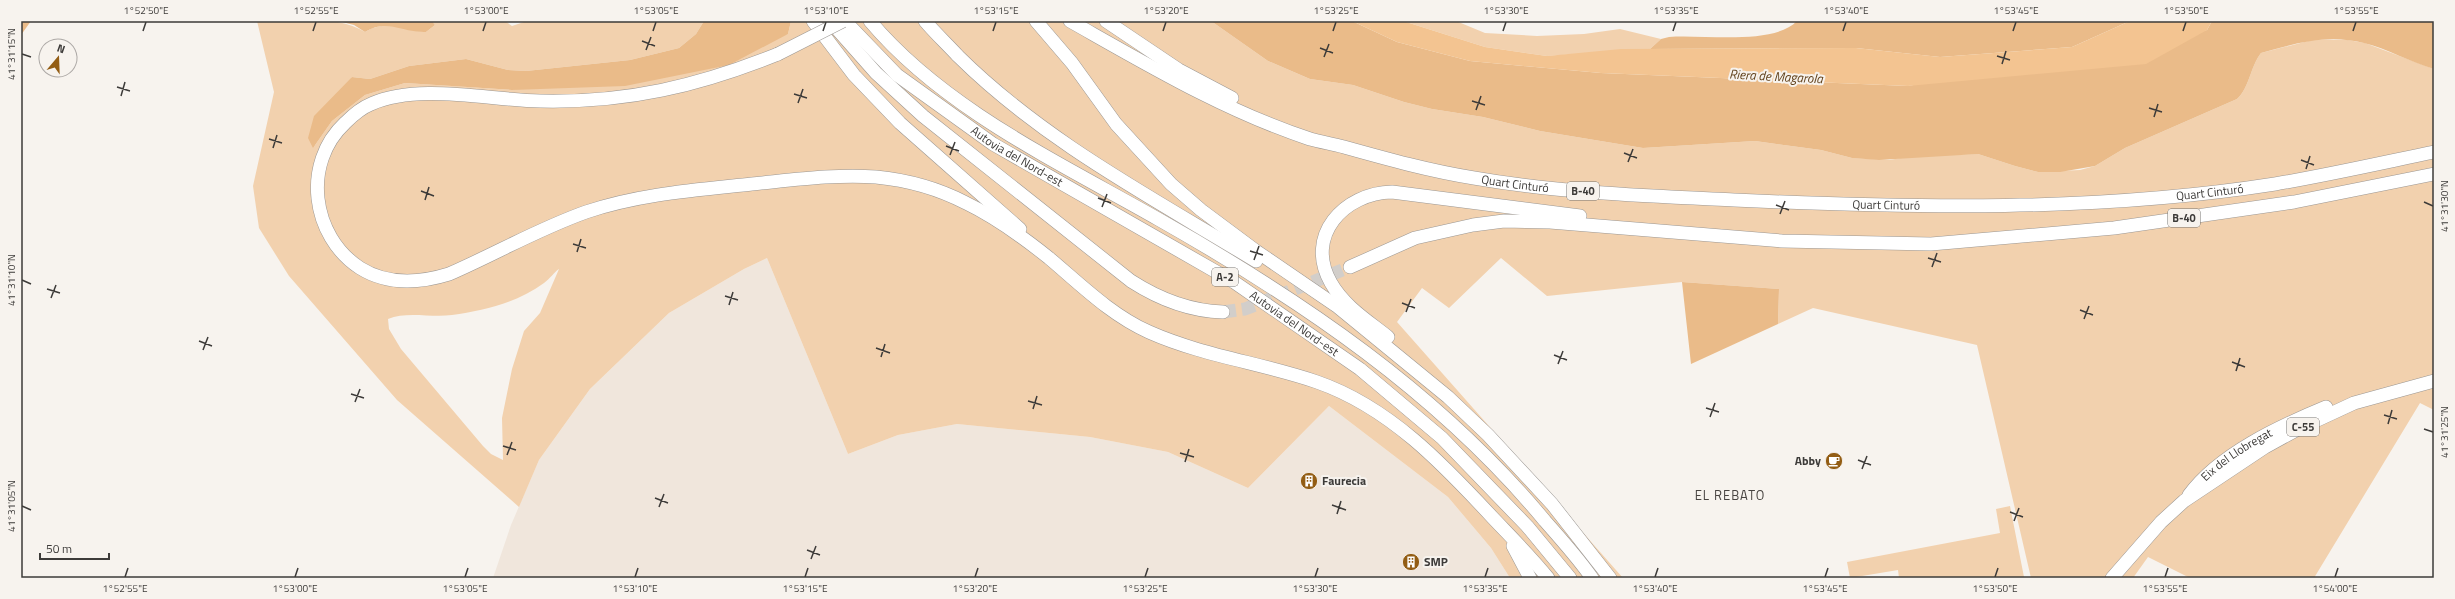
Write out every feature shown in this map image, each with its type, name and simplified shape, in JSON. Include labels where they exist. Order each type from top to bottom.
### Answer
[{"type":"highway","points":[[813,21],[839,57],[879,102],[1028,236],[1045,256]]},
{"type":"highway","points":[[830,21],[876,73],[923,116],[1131,281],[1157,297],[1201,310],[1223,312]]},
{"type":"highway","points":[[844,21],[778,54],[706,80],[658,93],[583,100],[540,101],[416,95],[390,98],[369,105],[337,131],[326,150],[317,183],[317,196],[324,223],[336,246],[360,268],[388,279],[423,280],[449,274],[558,222],[633,199],[687,191],[820,178],[876,177],[914,184],[963,201],[985,213],[1045,256],[1103,303],[1145,330],[1202,352],[1318,382],[1369,406],[1429,454],[1530,555],[1548,578]]},
{"type":"highway","name":"Autovia del Nord-est","points":[[844,21],[897,75],[986,139],[1068,188],[1234,282],[1360,369],[1442,438],[1527,526],[1570,578]]},
{"type":"highway","name":"Autovia del Nord-est","points":[[870,21],[910,61],[1001,129],[1259,279],[1318,318],[1374,358],[1452,423],[1506,477],[1592,578]]},
{"type":"highway","points":[[925,21],[984,81],[1037,123],[1088,159],[1293,283],[1356,324],[1423,376],[1483,430],[1520,469],[1556,509],[1610,578]]},
{"type":"highway","points":[[1036,21],[1072,63],[1116,124],[1171,184],[1201,210],[1256,251],[1338,307],[1356,324]]},
{"type":"highway","points":[[1070,21],[1181,84],[1304,136],[1340,146]]},
{"type":"highway","points":[[1106,21],[1179,70],[1231,98],[1340,146]]},
{"type":"highway","name":"Quart Cinturó","points":[[1340,146],[1438,172],[1478,179],[1572,190],[1645,196],[1816,203],[1946,206],[2062,204],[2167,197],[2275,184],[2434,152]]},
{"type":"highway","name":"Quart Cinturó","points":[[1782,241],[1931,244],[2114,228],[2294,202],[2434,174]]},
{"type":"highway","points":[[1423,376],[1412,357],[1342,299],[1326,272],[1324,249],[1329,227],[1343,209],[1357,200],[1376,194],[1392,192],[1782,241]]},
{"type":"highway","points":[[1350,267],[1415,238],[1473,225],[1504,222],[1550,222],[1782,241]]},
{"type":"highway","name":"Eix del Llobregat","points":[[2184,501],[2197,483],[2228,458],[2294,420],[2365,391],[2434,373]]},
{"type":"highway","name":"Eix del Llobregat","points":[[2113,577],[2161,522],[2184,501],[2235,466],[2298,429],[2354,404],[2434,381]]},
{"type":"highway","points":[[1505,531],[1506,536],[1519,554],[1530,578]]},
{"type":"shaded area","points":[[313,20],[354,26],[365,32],[379,26],[392,26],[426,32],[435,25],[432,21],[505,21],[512,26],[527,21],[704,21],[696,34],[679,48],[630,60],[526,71],[508,70],[466,59],[409,66],[370,79],[352,77],[313,148],[332,121],[365,95],[405,83],[512,90],[788,34],[791,21],[1211,21],[1268,61],[1310,79],[1353,85],[1404,102],[1432,109],[1483,117],[1540,131],[1643,148],[1755,141],[1821,150],[1852,158],[1890,160],[1911,156],[1978,154],[2038,172],[2080,170],[2095,166],[2125,148],[2237,99],[2245,89],[2254,64],[2261,53],[2312,40],[2348,40],[2365,43],[2434,69],[2434,410],[2420,403],[2314,578],[2190,578],[2148,557],[2133,578],[2031,578],[1977,345],[1813,308],[1778,324],[1779,289],[1682,282],[1547,296],[1501,258],[1449,308],[1422,288],[1397,322],[1623,578],[1510,578],[1491,548],[1448,497],[1329,406],[1248,488],[1168,452],[1090,437],[957,424],[898,435],[848,454],[767,258],[744,269],[669,313],[590,389],[539,460],[519,507],[397,400],[289,276],[259,228],[253,186],[274,92],[257,21]],"holes":[[[559,269],[540,313],[524,331],[512,369],[502,418],[503,460],[491,454],[483,446],[401,349],[389,329],[388,319],[403,315],[444,316],[476,311],[500,305],[534,290]]]},
{"type":"shaded area","points":[[21,21],[31,21],[21,35]]},
{"type":"shaded area","points":[[338,21],[432,21],[435,25],[426,32],[381,26],[365,32],[354,25]]},
{"type":"shaded area","points":[[704,21],[791,21],[788,34],[729,65],[625,86],[512,90],[405,83],[365,95],[332,121],[313,148],[308,138],[314,116],[352,77],[370,79],[409,66],[466,59],[508,70],[526,71],[630,60],[679,48],[696,34]]},
{"type":"shaded area","points":[[1211,21],[1352,21],[1397,42],[1470,61],[1601,73],[1908,86],[2207,30],[2212,21],[2434,21],[2434,69],[2373,46],[2351,40],[2338,39],[2312,41],[2287,46],[2261,53],[2254,64],[2245,89],[2237,99],[2125,148],[2095,166],[2060,172],[2038,172],[1978,154],[1879,160],[1852,158],[1821,150],[1755,141],[1643,148],[1540,131],[1483,117],[1432,109],[1404,102],[1353,85],[1310,79],[1268,61]]},
{"type":"shaded area","points":[[1403,21],[1456,21],[1485,33],[1537,36],[1584,34],[1620,29],[1661,39],[1650,49],[1547,56],[1485,47]]},
{"type":"shaded area","points":[[1797,21],[2130,21],[2072,47],[1940,57],[1856,48],[1650,49],[1661,39],[1669,37],[1736,37],[1772,34],[1786,29]]},
{"type":"shaded area","points":[[767,258],[848,454],[898,435],[957,424],[1090,437],[1168,452],[1248,488],[1329,406],[1448,497],[1491,548],[1510,578],[493,578],[511,525],[539,460],[590,389],[669,313],[744,269]]},
{"type":"shaded area","points":[[1682,282],[1779,289],[1778,324],[1691,364]]},
{"type":"shaded area","points":[[2010,506],[2024,577],[1899,578],[1898,570],[1850,578],[1847,562],[2000,533],[1996,509]]},
{"type":"water","name":"Riera de Magarola","points":[[1352,21],[1403,21],[1485,47],[1547,56],[1621,49],[1856,48],[1940,57],[2072,47],[2130,21],[2212,21],[2207,30],[2146,64],[1908,86],[1601,73],[1470,61],[1397,42]]},
{"type":"tunnel","points":[[1223,312],[1245,309],[1350,267]]},
{"type":"place","name":"Abby","points":[[1834,461]]},
{"type":"place","name":"Faurecia","points":[[1309,481]]},
{"type":"place","name":"SMP","points":[[1411,562]]},
{"type":"district","name":"EL REBATO","points":[[1730,495]]}]
